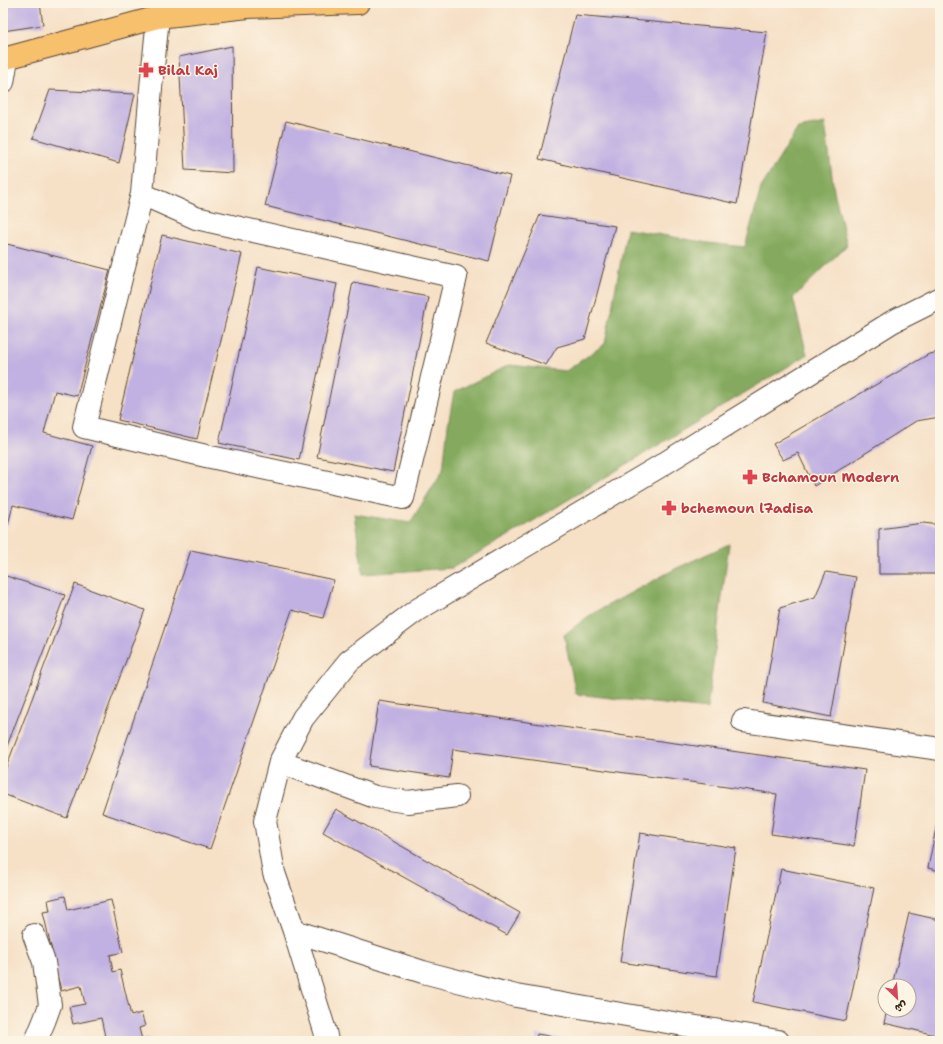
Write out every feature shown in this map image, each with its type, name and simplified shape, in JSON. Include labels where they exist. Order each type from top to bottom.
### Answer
[{"type":"main road","points":[[5,59],[158,17],[248,5],[358,3]]},
{"type":"street","points":[[142,194],[196,218],[456,277],[403,498],[206,456],[84,427],[142,194],[158,17]]},
{"type":"street","points":[[3,82],[5,59]]},
{"type":"street","points":[[327,1041],[294,931],[274,873],[265,821],[280,762],[302,718],[349,661],[417,610],[657,468],[892,322],[940,298]]},
{"type":"street","points":[[743,720],[940,748]]},
{"type":"street","points":[[280,762],[374,797],[408,802],[457,796]]},
{"type":"street","points":[[294,931],[423,972],[516,996],[778,1041]]},
{"type":"street","points":[[34,935],[44,962],[50,1005],[36,1041]]},
{"type":"green space","points":[[825,123],[834,191],[847,245],[793,298],[807,355],[520,529],[452,568],[363,574],[354,514],[410,523],[443,470],[448,425],[454,392],[509,365],[566,371],[605,344],[627,229],[708,243],[745,247],[761,188],[798,128]]},
{"type":"green space","points":[[729,544],[707,709],[576,694],[564,635],[590,615],[675,569]]},
{"type":"building","points":[[3,3],[40,3],[43,25],[3,31]]},
{"type":"building","points":[[575,15],[767,32],[737,204],[539,159]]},
{"type":"building","points":[[232,46],[233,173],[185,170],[179,57]]},
{"type":"building","points":[[50,90],[135,94],[119,163],[33,138]]},
{"type":"building","points":[[286,121],[510,176],[489,261],[265,206]]},
{"type":"building","points":[[540,215],[615,226],[585,339],[557,347],[546,365],[486,343]]},
{"type":"building","points":[[162,235],[242,254],[197,439],[118,420]]},
{"type":"building","points":[[7,244],[110,270],[77,396],[55,391],[44,433],[92,446],[72,520],[13,505],[8,525],[3,523],[3,258]]},
{"type":"building","points":[[258,267],[337,284],[299,460],[219,443]]},
{"type":"building","points":[[353,282],[428,297],[393,472],[317,457]]},
{"type":"building","points":[[940,352],[940,417],[916,421],[814,486],[798,453],[783,460],[773,444],[929,354]]},
{"type":"building","points":[[923,523],[940,525],[940,574],[879,574],[879,529]]},
{"type":"building","points":[[191,550],[334,580],[323,618],[292,610],[210,849],[102,813]]},
{"type":"building","points":[[826,572],[856,577],[831,717],[763,703],[780,608],[815,597]]},
{"type":"building","points":[[3,575],[65,595],[5,751],[3,750]]},
{"type":"building","points":[[75,584],[145,610],[67,818],[3,794],[3,776]]},
{"type":"building","points":[[379,701],[865,770],[854,846],[771,834],[777,794],[453,749],[449,778],[369,766]]},
{"type":"building","points":[[336,809],[520,913],[507,935],[323,832]]},
{"type":"building","points":[[940,813],[940,871],[928,868]]},
{"type":"building","points":[[640,833],[736,848],[717,976],[620,962]]},
{"type":"building","points":[[781,869],[874,888],[846,1021],[753,1002]]},
{"type":"building","points":[[65,896],[68,910],[111,900],[123,952],[110,955],[113,972],[120,970],[131,1016],[141,1013],[145,1026],[139,1028],[142,1040],[148,1038],[149,1041],[106,1041],[101,1018],[73,1024],[69,1007],[85,1004],[81,986],[61,991],[43,912],[50,911],[48,900]]},
{"type":"building","points":[[909,913],[940,920],[940,1036],[884,1023],[885,1018],[917,1018],[917,978],[894,978]]},
{"type":"building","points":[[537,1034],[572,1040],[572,1041],[536,1041]]},
{"type":"place","name":"Bilal Kaj","points":[[146,70]]},
{"type":"place","name":"Bchamoun Modern","points":[[750,477]]},
{"type":"place","name":"bchemoun l7adisa","points":[[669,508]]}]
